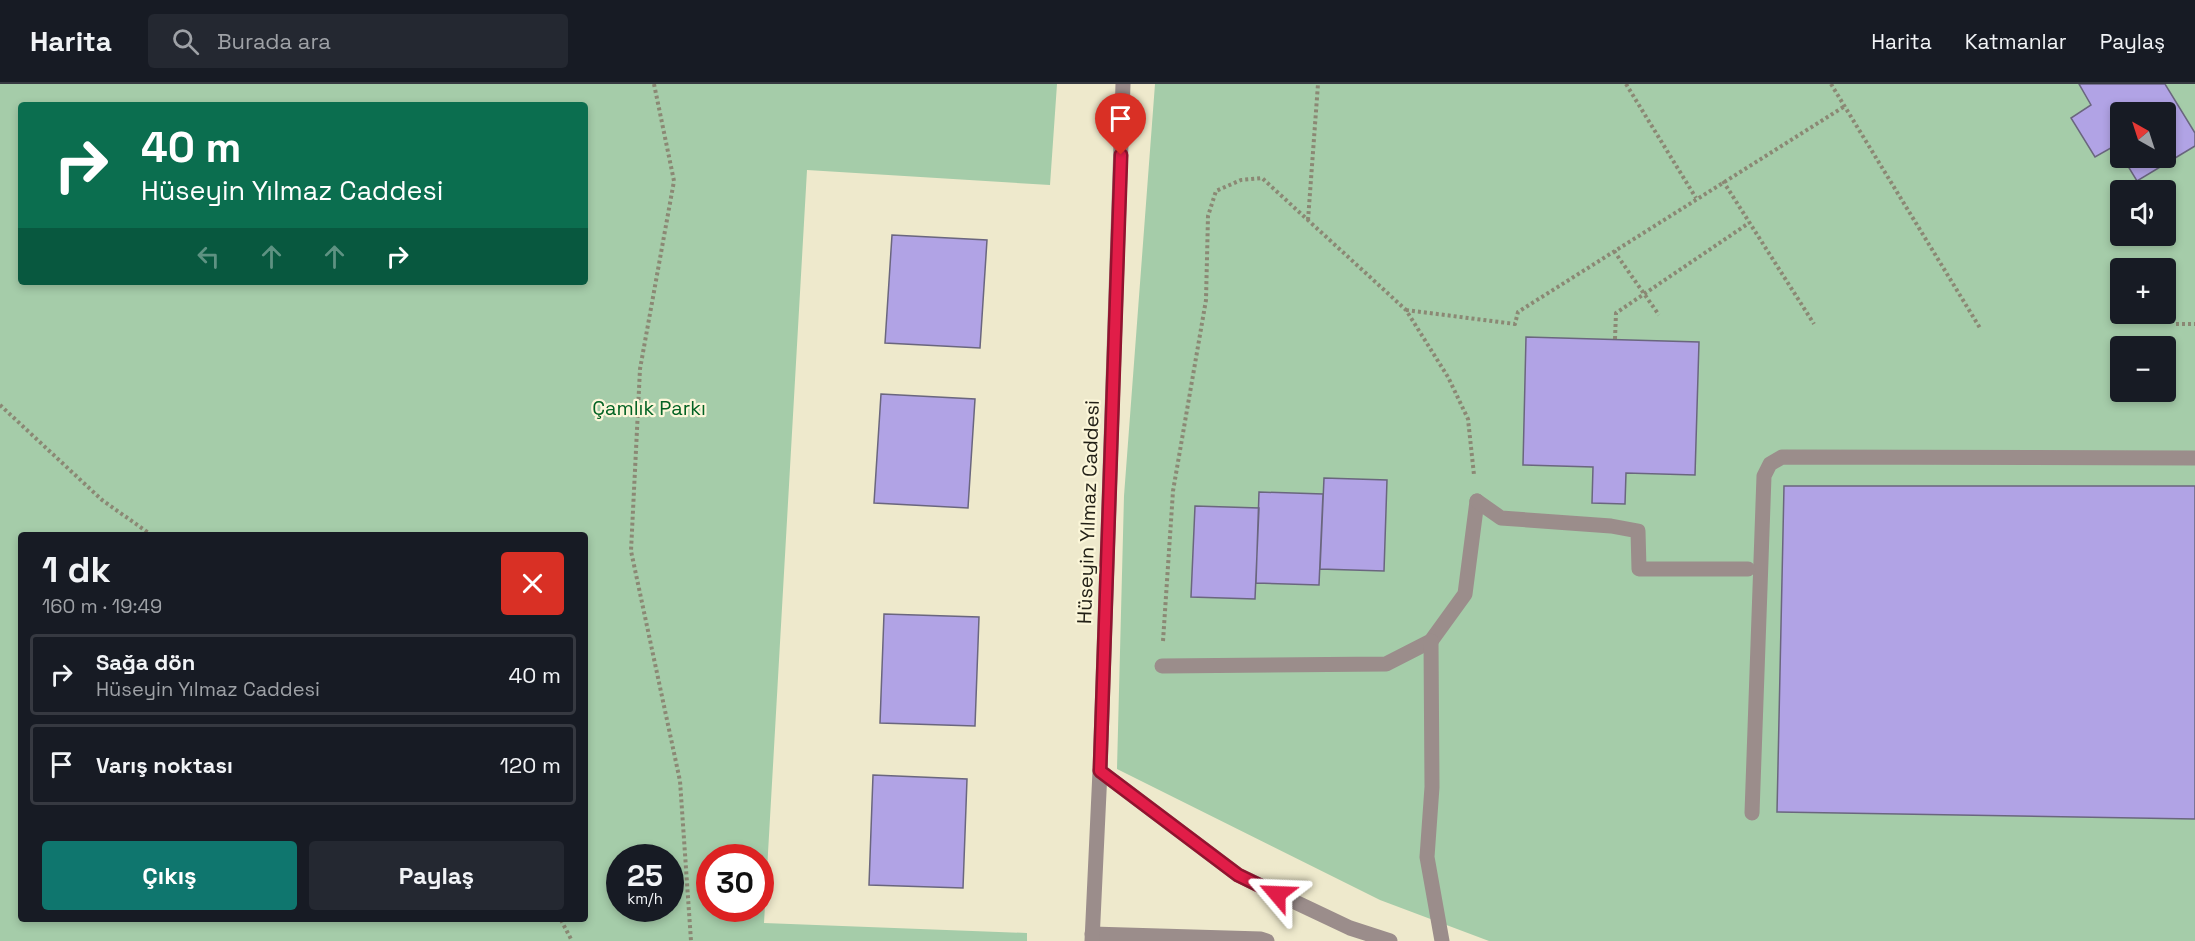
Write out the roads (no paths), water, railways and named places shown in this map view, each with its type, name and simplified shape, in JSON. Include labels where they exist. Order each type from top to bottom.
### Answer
[{"type":"street","name":"Hüseyin Yılmaz Caddesi","points":[[1092,938],[1100,771],[1123,84]]},
{"type":"street","points":[[1752,813],[1764,476],[1770,464],[1782,457],[2195,458]]},
{"type":"street","points":[[1162,666],[1386,664],[1431,641],[1465,594],[1477,501],[1501,518],[1611,526],[1638,531],[1639,569],[1748,569]]},
{"type":"street","points":[[1431,641],[1432,787],[1427,857],[1442,941]]},
{"type":"street","points":[[1100,771],[1238,875],[1350,928],[1390,941]]},
{"type":"street","points":[[1092,938],[1267,941]]},
{"type":"park label","name":"Çamlık Parkı","points":[[649,408]]}]
